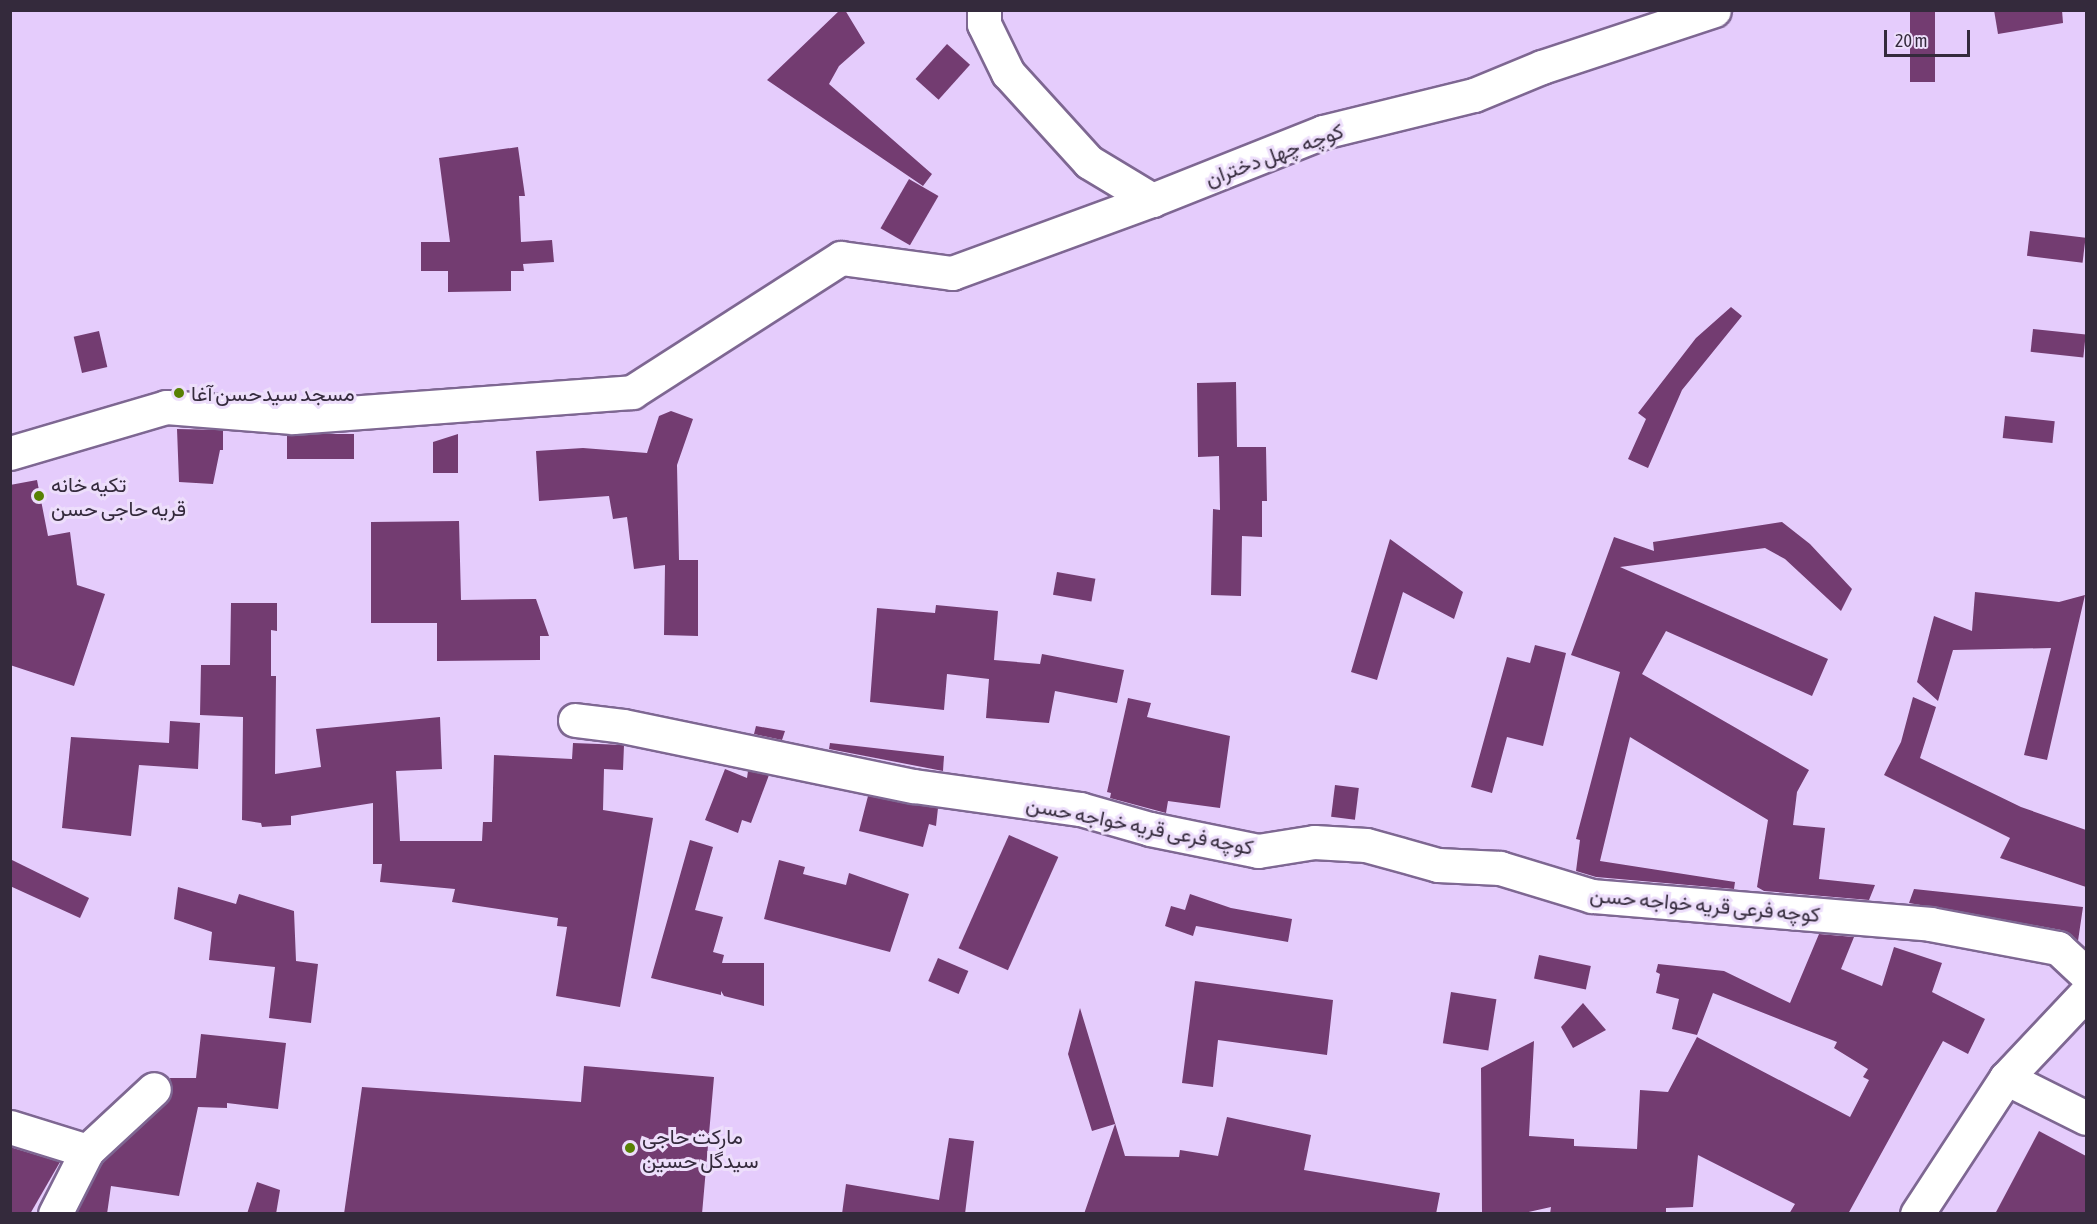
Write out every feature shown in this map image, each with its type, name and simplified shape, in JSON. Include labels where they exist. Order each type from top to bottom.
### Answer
[{"type":"main road","points":[[984,10],[984,24],[1008,73],[1089,162],[1152,200]]},
{"type":"main road","name":"کوچه چهل دختران","points":[[10,453],[166,407],[293,417],[632,392],[841,258],[952,273],[1152,200],[1323,132],[1474,95],[1542,67],[1714,10]]},
{"type":"main road","name":"کوچه فرعی قریه خواجه حسن","points":[[574,720],[623,726],[914,786],[1080,809],[1150,829],[1258,850],[1314,842],[1365,845],[1438,865],[1500,868],[1592,896],[1930,924],[2058,948],[2086,974]]},
{"type":"main road","points":[[1917,1214],[2006,1078],[2086,993]]},
{"type":"main road","points":[[2006,1078],[2086,1118]]},
{"type":"main road","points":[[55,1214],[87,1151],[154,1089]]},
{"type":"main road","points":[[10,1127],[87,1151]]},
{"type":"building","points":[[840,10],[845,10],[865,43],[839,66],[829,84],[932,174],[923,186],[767,80]]},
{"type":"building","points":[[1910,10],[1935,10],[1935,82],[1910,82]]},
{"type":"building","points":[[1994,10],[2062,10],[2063,23],[1998,34]]},
{"type":"building","points":[[947,44],[970,65],[939,100],[916,79]]},
{"type":"building","points":[[518,147],[525,196],[519,196],[521,242],[552,240],[554,262],[523,264],[524,271],[511,271],[511,291],[448,292],[448,271],[421,271],[421,242],[450,242],[439,158]]},
{"type":"building","points":[[909,179],[938,196],[910,245],[880,228]]},
{"type":"building","points":[[2030,231],[2086,238],[2083,263],[2027,256]]},
{"type":"building","points":[[1731,307],[1742,316],[1682,390],[1648,468],[1628,459],[1646,419],[1638,413],[1696,338]]},
{"type":"building","points":[[2033,329],[2086,335],[2083,357],[2031,352]]},
{"type":"building","points":[[99,331],[107,367],[82,373],[74,337]]},
{"type":"building","points":[[1236,382],[1237,447],[1266,447],[1267,501],[1262,501],[1262,537],[1242,536],[1241,596],[1211,595],[1213,509],[1220,510],[1219,456],[1198,457],[1197,383]]},
{"type":"building","points":[[671,411],[693,419],[677,465],[679,560],[698,560],[698,636],[664,635],[665,565],[634,569],[627,517],[613,519],[609,496],[539,501],[536,451],[583,448],[647,453],[659,416]]},
{"type":"building","points":[[2005,416],[2055,421],[2052,443],[2003,438]]},
{"type":"building","points":[[177,429],[223,430],[223,450],[220,450],[213,484],[179,482]]},
{"type":"building","points":[[287,434],[354,434],[354,459],[287,459]]},
{"type":"building","points":[[458,434],[458,473],[433,473],[433,442]]},
{"type":"building","points":[[37,480],[48,536],[70,532],[77,585],[105,594],[74,686],[10,665],[10,485]]},
{"type":"building","points":[[459,521],[461,600],[536,599],[549,636],[540,636],[540,660],[437,661],[437,623],[371,623],[371,522]]},
{"type":"building","points":[[1782,522],[1810,544],[1852,589],[1841,611],[1785,559],[1765,548],[1620,567],[1828,659],[1812,696],[1666,631],[1642,674],[1809,770],[1797,792],[1793,825],[1825,828],[1819,879],[1875,885],[1869,900],[1764,891],[1757,887],[1768,820],[1630,737],[1600,861],[1735,882],[1734,889],[1596,877],[1576,871],[1580,840],[1576,839],[1620,672],[1571,655],[1614,537],[1654,551],[1653,542]]},
{"type":"building","points":[[1390,539],[1463,592],[1454,619],[1403,592],[1377,680],[1351,672]]},
{"type":"building","points":[[1057,572],[1095,579],[1091,601],[1053,595]]},
{"type":"building","points":[[1975,592],[2059,602],[2085,595],[2047,760],[2024,755],[2051,648],[1953,650],[1938,701],[1917,682],[1934,616],[1972,631]]},
{"type":"building","points":[[231,603],[277,603],[277,631],[271,630],[271,676],[276,676],[275,774],[321,767],[316,729],[440,717],[442,769],[396,771],[400,841],[482,841],[483,822],[492,822],[494,755],[572,759],[573,743],[624,745],[623,770],[604,769],[603,810],[653,818],[620,1007],[556,996],[567,927],[557,926],[558,918],[452,902],[455,889],[380,882],[382,864],[373,864],[373,803],[291,816],[291,825],[262,827],[261,823],[242,820],[243,717],[200,715],[201,665],[230,665]]},
{"type":"building","points":[[936,605],[998,611],[994,660],[1040,664],[1042,654],[1124,670],[1117,703],[1055,691],[1049,723],[986,718],[989,679],[947,674],[944,710],[870,702],[877,608],[935,613]]},
{"type":"building","points":[[1535,645],[1566,653],[1543,746],[1507,737],[1492,793],[1471,787],[1507,657],[1530,663]]},
{"type":"building","points":[[1913,697],[1936,707],[1920,758],[2021,807],[2086,830],[2086,887],[2000,858],[2010,838],[1884,775],[1901,742]]},
{"type":"building","points":[[1128,698],[1151,703],[1147,717],[1230,736],[1220,808],[1168,801],[1166,813],[1110,798],[1111,793],[1107,792]]},
{"type":"building","points":[[170,721],[200,723],[198,769],[139,765],[131,836],[62,828],[71,737],[169,743]]},
{"type":"building","points":[[756,726],[785,731],[782,740],[754,734]]},
{"type":"building","points":[[830,743],[944,756],[943,771],[829,749]]},
{"type":"building","points":[[725,769],[747,778],[748,771],[769,775],[751,823],[742,820],[738,833],[705,820]]},
{"type":"building","points":[[1335,785],[1359,788],[1355,820],[1331,817]]},
{"type":"building","points":[[868,796],[938,808],[936,826],[929,824],[923,847],[859,831]]},
{"type":"building","points":[[1009,835],[1058,857],[1008,970],[959,948]]},
{"type":"building","points":[[690,840],[713,847],[695,910],[723,917],[713,952],[724,955],[722,963],[764,963],[764,1006],[724,996],[721,991],[721,995],[651,978]]},
{"type":"building","points":[[10,859],[89,898],[80,918],[10,886]]},
{"type":"building","points":[[779,860],[805,867],[803,874],[846,885],[849,873],[909,894],[890,952],[764,919]]},
{"type":"building","points":[[178,887],[236,904],[239,894],[294,911],[296,961],[318,964],[311,1023],[269,1018],[275,967],[209,960],[212,932],[174,919]]},
{"type":"building","points":[[1914,889],[2083,907],[2078,941],[2061,930],[1909,903]]},
{"type":"building","points":[[1190,894],[1231,908],[1292,919],[1288,942],[1196,926],[1193,936],[1165,926],[1171,906],[1185,910]]},
{"type":"building","points":[[1819,934],[1854,937],[1841,969],[1882,986],[1894,947],[1942,963],[1932,992],[1985,1019],[1968,1054],[1943,1041],[1848,1214],[1789,1214],[1795,1204],[1698,1155],[1693,1207],[1666,1208],[1666,1214],[1550,1214],[1551,1207],[1519,1214],[1482,1214],[1481,1068],[1534,1041],[1529,1136],[1574,1139],[1574,1146],[1637,1149],[1640,1090],[1668,1092],[1697,1037],[1850,1117],[1869,1080],[1863,1077],[1868,1069],[1834,1048],[1837,1042],[1713,993],[1697,1035],[1672,1029],[1679,999],[1656,993],[1660,974],[1656,972],[1658,964],[1724,971],[1790,1003]]},
{"type":"building","points":[[1539,955],[1591,966],[1586,989],[1534,978]]},
{"type":"building","points":[[938,958],[968,971],[959,994],[928,981]]},
{"type":"building","points":[[1195,981],[1333,1000],[1327,1055],[1218,1040],[1213,1087],[1182,1083]]},
{"type":"building","points":[[1451,992],[1496,999],[1488,1051],[1443,1043]]},
{"type":"building","points":[[1583,1003],[1606,1030],[1573,1048],[1561,1027]]},
{"type":"building","points":[[1080,1008],[1125,1156],[1179,1157],[1180,1150],[1218,1156],[1227,1117],[1311,1135],[1304,1170],[1440,1193],[1436,1214],[1084,1214],[1115,1124],[1092,1131],[1068,1054]]},
{"type":"building","points":[[201,1034],[286,1043],[278,1109],[227,1103],[227,1108],[198,1107],[179,1196],[111,1186],[107,1214],[76,1214],[102,1162],[167,1102],[172,1094],[170,1078],[196,1078]]},
{"type":"building","points":[[584,1066],[714,1077],[702,1214],[344,1214],[362,1087],[581,1102]]},
{"type":"building","points":[[2039,1131],[2086,1156],[2086,1214],[1995,1214]]},
{"type":"building","points":[[949,1138],[974,1141],[965,1214],[842,1214],[846,1184],[939,1200]]},
{"type":"building","points":[[10,1147],[60,1162],[30,1214],[10,1214]]},
{"type":"building","points":[[257,1182],[280,1190],[276,1214],[247,1214]]},
{"type":"place","name":"مسجد سیدحسن آغا","points":[[179,393]]},
{"type":"place","name":"تکیه خانه قریه حاجی حسن","points":[[39,496]]},
{"type":"place","name":"مارکت حاجی سیدگل حسین","points":[[630,1148]]}]
